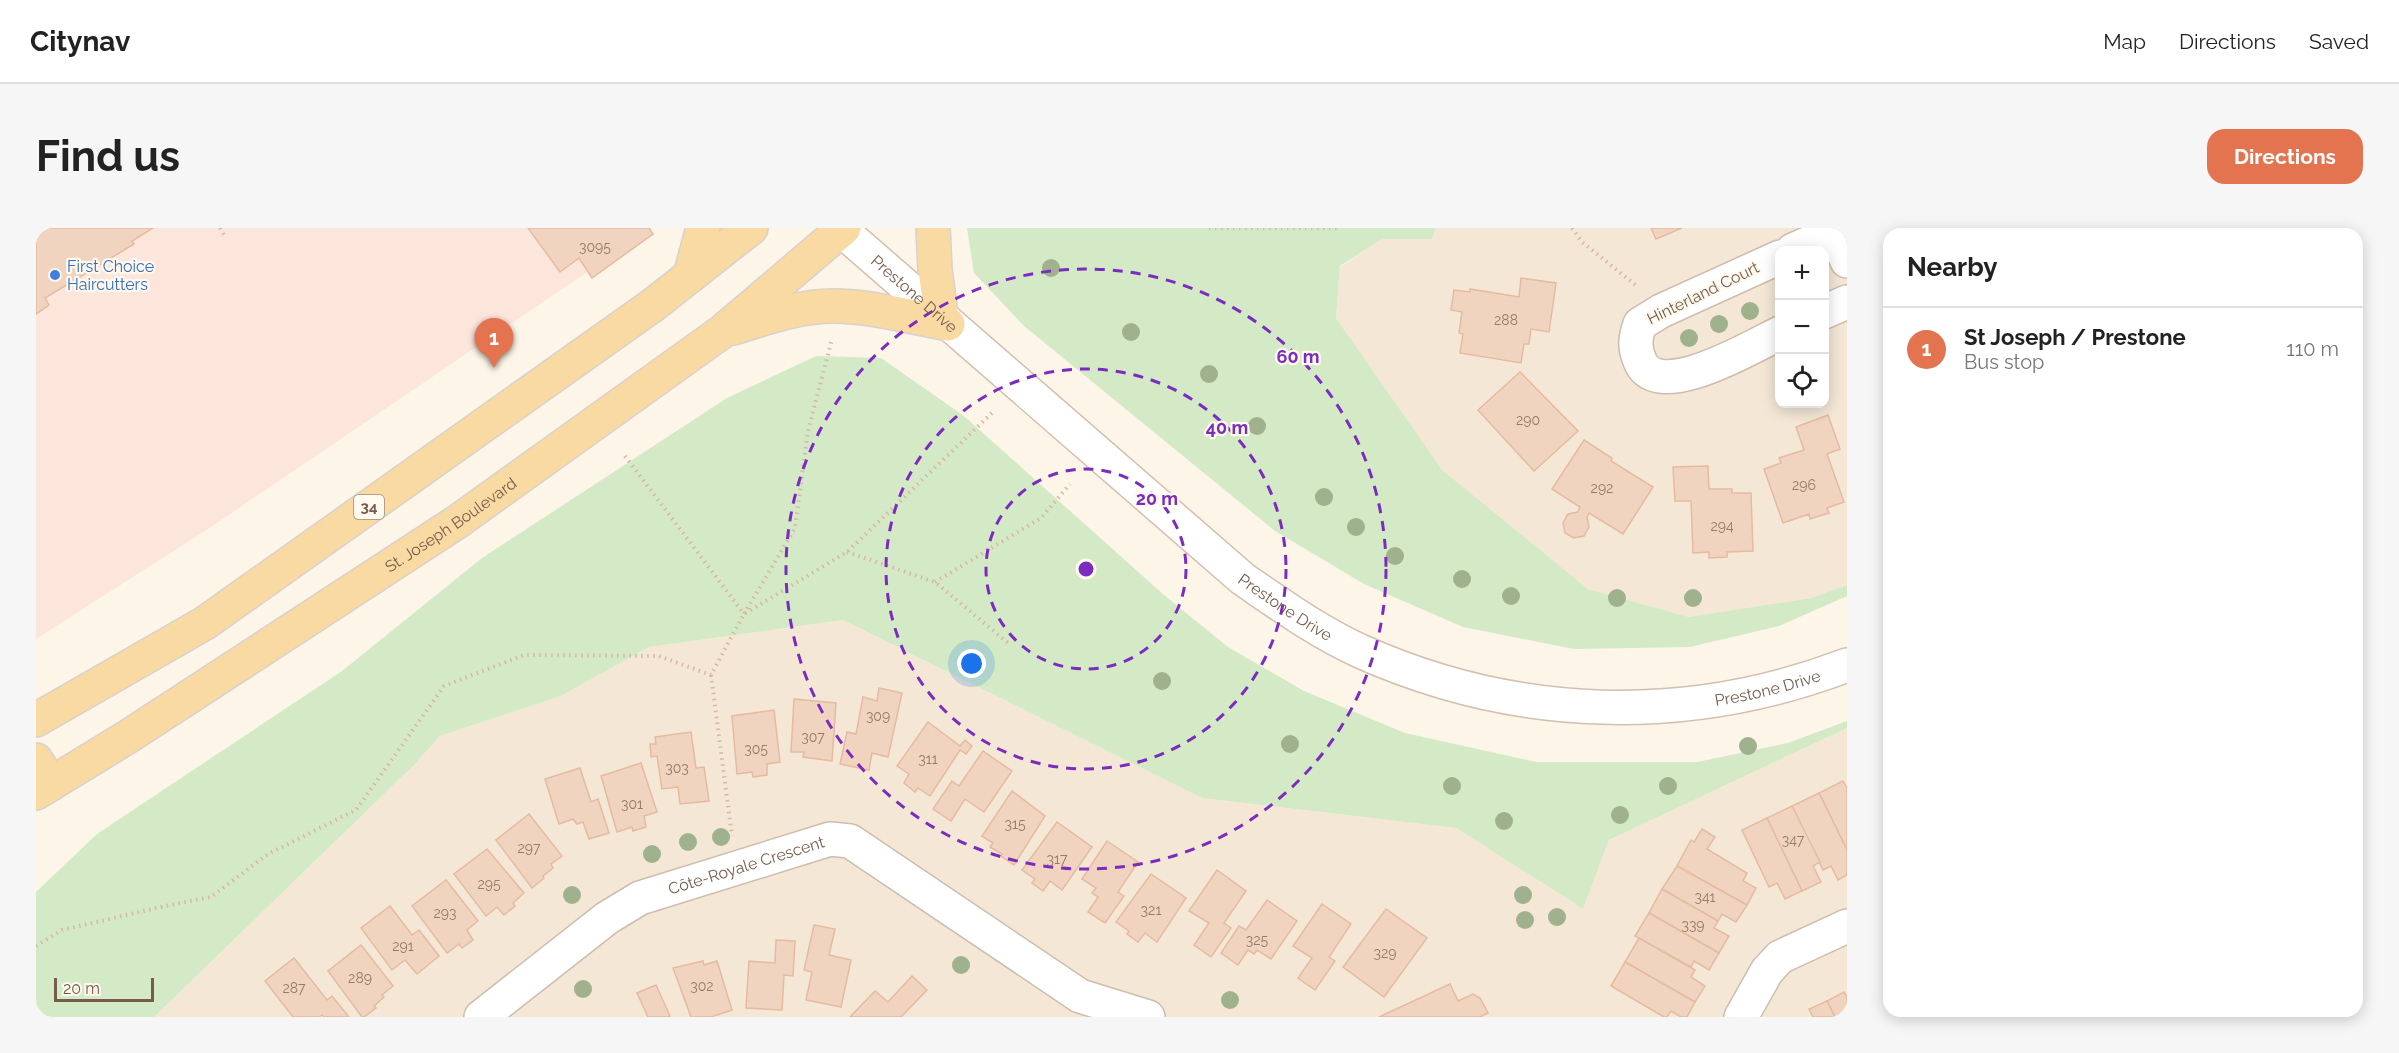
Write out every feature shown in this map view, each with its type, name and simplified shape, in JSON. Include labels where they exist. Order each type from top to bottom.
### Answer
[{"type":"main road","points":[[690,276],[703,228]]},
{"type":"main road","name":"34","points":[[36,720],[205,623],[633,319],[751,228]]},
{"type":"main road","points":[[723,331],[792,310],[833,306],[945,320],[935,269],[933,228]]},
{"type":"main road","name":"St. Joseph Boulevard","points":[[41,779],[129,736],[457,522],[723,331],[841,229]]},
{"type":"street","name":"Prestone Drive","points":[[841,229],[1243,579],[1292,613],[1360,651],[1470,690],[1547,704],[1585,707],[1700,704],[1740,697],[1812,678],[1847,665]]},
{"type":"street","points":[[1800,246],[1833,230],[1847,261]]},
{"type":"street","name":"Hinterland Court","points":[[1775,258],[1661,311],[1640,324],[1635,350],[1641,365],[1659,377],[1692,374],[1775,335]]},
{"type":"street","points":[[1829,310],[1847,302]]},
{"type":"street","name":"Côte-Royale Crescent","points":[[481,1017],[607,918],[640,898],[830,840],[850,841],[1080,996],[1148,1017]]},
{"type":"street","points":[[1741,1017],[1767,971],[1780,957],[1847,926]]},
{"type":"path","points":[[220,228],[225,237]]},
{"type":"path","points":[[1209,228],[1340,228]]},
{"type":"path","points":[[1572,228],[1581,242],[1646,294],[1661,311]]},
{"type":"path","points":[[738,869],[714,713],[711,675],[795,528],[808,431],[834,334]]},
{"type":"path","points":[[744,614],[847,552],[994,411]]},
{"type":"path","points":[[624,456],[744,614]]},
{"type":"path","points":[[935,582],[1041,518],[1070,484]]},
{"type":"path","points":[[847,552],[935,582],[1008,643]]},
{"type":"path","points":[[36,946],[62,930],[210,897],[268,855],[356,810],[444,686],[524,655],[659,656],[711,675]]},
{"type":"shaded area","points":[[36,228],[652,228],[211,527],[36,639]]},
{"type":"shaded area","points":[[1436,228],[1847,228],[1847,585],[1811,598],[1689,617],[1588,589],[1442,471],[1336,318],[1340,267],[1382,239],[1432,239]]},
{"type":"shaded area","points":[[843,620],[1202,798],[1456,828],[1583,909],[1609,840],[1847,728],[1847,1017],[154,1017],[415,764],[440,736],[561,696],[649,647]]},
{"type":"green space","points":[[967,228],[1436,228],[1432,239],[1382,239],[1340,266],[1336,318],[1442,470],[1588,589],[1689,617],[1811,598],[1847,585],[1847,596],[1779,626],[1690,647],[1574,649],[1463,627],[1364,584],[1275,531],[1024,326],[974,273]]},
{"type":"green space","points":[[816,356],[881,358],[964,416],[1164,595],[1228,647],[1304,691],[1405,733],[1536,762],[1697,762],[1788,743],[1847,721],[1847,728],[1609,840],[1583,909],[1456,828],[1202,798],[843,620],[649,647],[561,696],[440,736],[415,764],[154,1017],[36,1017],[36,892],[97,834],[342,671],[482,558],[727,398]]},
{"type":"building","points":[[36,228],[153,228],[132,241],[134,244],[45,298],[49,305],[36,314]]},
{"type":"building","points":[[528,228],[649,228],[653,234],[592,278],[579,258],[560,272]]},
{"type":"building","points":[[1651,228],[1682,228],[1656,239]]},
{"type":"building","points":[[1521,278],[1556,283],[1549,332],[1531,329],[1529,344],[1524,344],[1521,363],[1460,353],[1463,334],[1459,333],[1462,312],[1451,310],[1454,290],[1470,292],[1470,289],[1519,297]]},
{"type":"building","points":[[1520,372],[1578,431],[1534,471],[1478,410]]},
{"type":"building","points":[[1828,415],[1840,449],[1827,454],[1844,502],[1827,508],[1829,513],[1810,519],[1809,514],[1783,523],[1764,469],[1781,463],[1779,458],[1804,450],[1796,427]]},
{"type":"building","points":[[1584,440],[1612,458],[1611,461],[1653,487],[1623,534],[1589,513],[1587,517],[1589,527],[1584,536],[1574,538],[1565,533],[1563,523],[1568,514],[1578,512],[1580,507],[1552,489]]},
{"type":"building","points":[[1708,466],[1709,489],[1732,489],[1732,493],[1751,493],[1753,551],[1727,552],[1727,557],[1709,558],[1709,552],[1693,553],[1691,501],[1675,501],[1673,467]]},
{"type":"building","points":[[879,688],[902,693],[888,757],[872,753],[869,770],[840,764],[847,732],[856,734],[863,697],[877,701]]},
{"type":"building","points":[[794,699],[836,703],[832,761],[803,757],[804,752],[791,752]]},
{"type":"building","points":[[774,710],[780,762],[767,764],[767,775],[753,777],[752,772],[737,774],[732,716]]},
{"type":"building","points":[[928,722],[960,746],[965,740],[972,746],[966,754],[960,750],[930,796],[918,788],[915,792],[904,783],[909,774],[897,766]]},
{"type":"building","points":[[691,732],[696,768],[704,767],[709,801],[680,804],[678,787],[662,789],[657,756],[651,757],[650,744],[656,744],[655,737]]},
{"type":"building","points":[[983,751],[1012,771],[984,812],[965,799],[951,821],[933,809],[952,781],[959,786]]},
{"type":"building","points":[[641,763],[657,812],[644,816],[646,827],[633,831],[632,827],[617,832],[601,776]]},
{"type":"building","points":[[580,768],[591,802],[598,799],[609,833],[589,839],[583,822],[577,824],[573,819],[559,824],[545,779]]},
{"type":"building","points":[[1843,781],[1847,788],[1847,850],[1819,793]]},
{"type":"building","points":[[1012,791],[1045,816],[1014,865],[990,847],[993,843],[982,836]]},
{"type":"building","points":[[1819,793],[1847,850],[1847,875],[1838,880],[1831,866],[1823,870],[1792,806]]},
{"type":"building","points":[[1792,806],[1820,862],[1813,866],[1821,882],[1802,891],[1767,818]]},
{"type":"building","points":[[529,814],[562,856],[551,864],[553,868],[532,888],[496,840]]},
{"type":"building","points":[[1767,818],[1802,891],[1785,899],[1777,883],[1769,887],[1742,830]]},
{"type":"building","points":[[1057,822],[1092,847],[1062,890],[1050,881],[1043,891],[1032,883],[1035,879],[1022,870]]},
{"type":"building","points":[[1702,829],[1715,837],[1707,849],[1747,873],[1743,881],[1756,888],[1747,905],[1677,866],[1691,840],[1694,842]]},
{"type":"building","points":[[1107,841],[1138,862],[1118,892],[1124,896],[1105,923],[1088,912],[1098,897],[1092,893],[1096,888],[1082,879]]},
{"type":"building","points":[[487,849],[524,893],[513,903],[515,906],[504,915],[497,907],[486,916],[454,874]]},
{"type":"building","points":[[1677,866],[1747,905],[1736,922],[1722,914],[1718,921],[1662,889]]},
{"type":"building","points":[[1217,870],[1246,891],[1224,923],[1231,928],[1211,957],[1194,945],[1209,923],[1189,911]]},
{"type":"building","points":[[1151,874],[1186,898],[1157,942],[1145,933],[1138,942],[1127,934],[1129,931],[1116,922]]},
{"type":"building","points":[[446,880],[478,921],[467,930],[473,940],[462,948],[459,944],[447,953],[412,906]]},
{"type":"building","points":[[1662,889],[1718,921],[1714,928],[1729,936],[1719,953],[1649,913]]},
{"type":"building","points":[[1267,900],[1297,921],[1271,959],[1257,950],[1254,954],[1248,950],[1238,965],[1221,953],[1239,926],[1246,930]]},
{"type":"building","points":[[1322,904],[1351,924],[1329,957],[1335,961],[1315,990],[1298,978],[1312,958],[1293,946]]},
{"type":"building","points":[[390,906],[412,935],[419,930],[439,956],[417,974],[405,960],[392,970],[361,928]]},
{"type":"building","points":[[1386,909],[1427,938],[1384,997],[1343,967]]},
{"type":"building","points":[[1649,913],[1719,953],[1709,970],[1694,961],[1691,967],[1635,936]]},
{"type":"building","points":[[814,925],[835,929],[829,955],[851,960],[841,1007],[806,1000],[812,972],[804,970]]},
{"type":"building","points":[[1639,938],[1695,970],[1691,977],[1705,986],[1695,1002],[1625,962]]},
{"type":"building","points":[[776,940],[795,941],[793,976],[784,975],[782,1010],[746,1008],[749,961],[775,963]]},
{"type":"building","points":[[361,945],[393,986],[382,995],[384,997],[374,1006],[376,1008],[364,1017],[328,971]]},
{"type":"building","points":[[294,958],[327,1000],[332,996],[349,1017],[324,1017],[322,1015],[293,1017],[265,981]]},
{"type":"building","points":[[703,961],[704,965],[717,961],[732,1010],[711,1017],[691,1017],[673,968]]},
{"type":"building","points":[[1625,962],[1695,1002],[1687,1017],[1681,1017],[1671,1011],[1667,1017],[1664,1017],[1611,986]]},
{"type":"building","points":[[912,976],[927,990],[901,1017],[850,1017],[875,991],[888,1002]]},
{"type":"building","points":[[1450,984],[1458,1001],[1473,994],[1480,998],[1488,1013],[1480,1017],[1379,1017]]},
{"type":"building","points":[[656,985],[669,1017],[648,1017],[637,993]]},
{"type":"building","points":[[1844,992],[1847,997],[1847,1017],[1835,1017],[1827,1001]]},
{"type":"building","points":[[1827,1001],[1835,1017],[1813,1017],[1809,1009]]},
{"type":"place","name":"First Choice Haircutters","points":[[55,275]]},
{"type":"place","name":"St Joseph / Prestone","points":[[494,368]]}]
